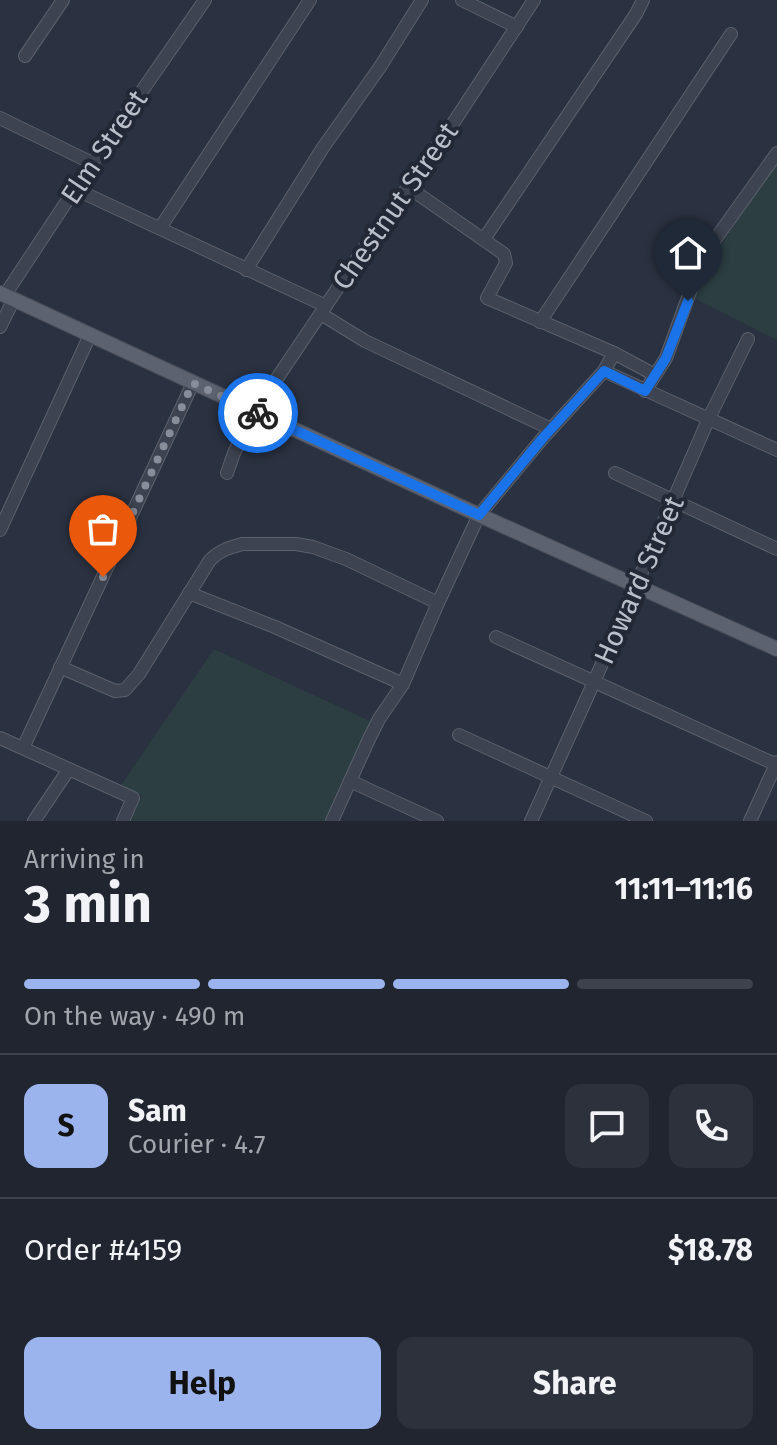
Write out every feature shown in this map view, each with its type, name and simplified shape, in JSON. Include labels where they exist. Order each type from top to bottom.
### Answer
[{"type":"main road","points":[[6,296],[777,649]]},
{"type":"street","points":[[25,56],[63,0]]},
{"type":"street","name":"Elm Street","points":[[0,327],[6,296],[92,163],[205,0]]},
{"type":"street","points":[[160,228],[310,0]]},
{"type":"street","points":[[246,270],[322,149],[380,67],[422,0]]},
{"type":"street","points":[[462,0],[517,27]]},
{"type":"street","name":"Chestnut Street","points":[[227,473],[255,411],[372,237],[457,118],[534,0]]},
{"type":"street","points":[[484,239],[643,0]]},
{"type":"street","points":[[540,322],[731,34]]},
{"type":"street","points":[[0,118],[92,163]]},
{"type":"street","points":[[645,391],[666,358],[694,281],[714,241],[777,153]]},
{"type":"street","points":[[408,187],[501,250],[506,263],[487,298],[614,353],[655,375]]},
{"type":"street","points":[[75,189],[324,310],[365,341],[551,429]]},
{"type":"street","points":[[0,530],[90,335]]},
{"type":"street","name":"Howard Street","points":[[531,821],[709,418],[748,339]]},
{"type":"street","points":[[332,821],[379,719],[403,684],[479,515],[604,371],[614,353]]},
{"type":"street","points":[[604,371],[777,450]]},
{"type":"street","points":[[23,748],[193,383]]},
{"type":"street","points":[[615,473],[777,549]]},
{"type":"street","points":[[60,667],[115,691],[125,690],[139,674],[210,560],[226,549],[242,544],[296,544],[328,552],[438,603]]},
{"type":"street","points":[[189,593],[403,684]]},
{"type":"street","points":[[496,637],[777,764],[750,821]]},
{"type":"street","points":[[459,735],[646,821]]},
{"type":"street","points":[[0,738],[133,798],[123,821]]},
{"type":"street","points":[[34,821],[69,769]]},
{"type":"street","points":[[350,781],[437,821]]},
{"type":"shaded area","points":[[777,160],[777,340],[694,298],[714,256]]},
{"type":"shaded area","points":[[214,649],[370,721],[325,821],[131,821],[142,795],[121,785]]},
{"type":"way so far","points":[[103,577],[193,383],[258,413]]},
{"type":"route","points":[[258,413],[479,515],[604,371],[645,391],[666,358],[688,301]]}]
